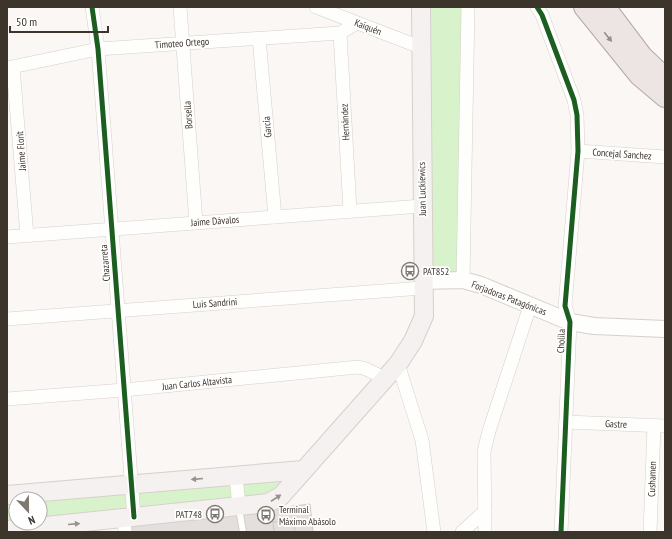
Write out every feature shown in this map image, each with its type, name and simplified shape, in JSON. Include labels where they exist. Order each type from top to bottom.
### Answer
[{"type":"main road","name":"Juan Luckiewics","points":[[7,530],[128,523],[268,503],[280,496],[398,364],[421,326],[424,316],[420,47],[421,7]]},
{"type":"main road","points":[[584,7],[639,75],[665,97]]},
{"type":"main road","points":[[604,7],[642,56],[665,78]]},
{"type":"main road","points":[[7,495],[303,470]]},
{"type":"street","name":"Chazarreta","points":[[92,7],[98,49],[131,485],[128,523]]},
{"type":"street","name":"Borsella","points":[[180,7],[196,223]]},
{"type":"street","name":"Kaiquén","points":[[316,7],[420,47]]},
{"type":"street","points":[[463,280],[468,7]]},
{"type":"street","name":"Cholila","points":[[536,7],[542,15],[574,100],[577,115],[578,151],[566,306],[570,322],[561,532]]},
{"type":"street","name":"Timoteo Ortego","points":[[10,67],[98,49],[183,42],[340,33],[357,23]]},
{"type":"street","name":"Hernández","points":[[340,33],[350,211]]},
{"type":"street","name":"García","points":[[259,38],[275,217]]},
{"type":"street","name":"Jaime Florit","points":[[10,67],[27,236]]},
{"type":"street","name":"Concejal Sanchez","points":[[578,151],[665,157]]},
{"type":"street","name":"Jaime Dávalos","points":[[7,237],[422,206]]},
{"type":"street","name":"Forjadoras Patagónicas","points":[[423,284],[463,280],[481,285],[570,322],[594,326],[665,329]]},
{"type":"street","name":"Luis Sandrini","points":[[7,319],[423,284]]},
{"type":"street","points":[[485,532],[484,451],[489,431],[530,306]]},
{"type":"street","points":[[398,364],[422,440],[434,532]]},
{"type":"street","name":"Juan Carlos Altavista","points":[[7,398],[124,390],[358,367],[366,368],[384,378]]},
{"type":"street","name":"Gastre","points":[[566,422],[659,426]]},
{"type":"street","name":"Cushamen","points":[[650,532],[659,426]]},
{"type":"street","points":[[236,476],[239,507]]},
{"type":"street","points":[[462,532],[485,511]]},
{"type":"lane","points":[[239,507],[243,532]]},
{"type":"green space","points":[[421,7],[468,7],[463,280],[423,281]]},
{"type":"green space","points":[[303,470],[281,496],[48,525],[48,492]]},
{"type":"green space","points":[[7,495],[8,495],[8,530]]},
{"type":"building","name":"Terminal Máximo Abásolo","points":[[310,504],[313,532],[132,532],[131,526]]},
{"type":"building","points":[[294,520],[295,532],[274,532],[273,522]]},
{"type":"cycle path","points":[[92,7],[98,49],[134,517]]},
{"type":"cycle path","points":[[537,7],[542,15],[574,100],[577,115],[578,151],[565,306],[570,322],[561,532]]},
{"type":"place","name":"PAT852","points":[[410,271]]},
{"type":"place","name":"PAT748","points":[[215,514]]},
{"type":"place","name":"Terminal Máximo Abásolo","points":[[266,515]]}]
